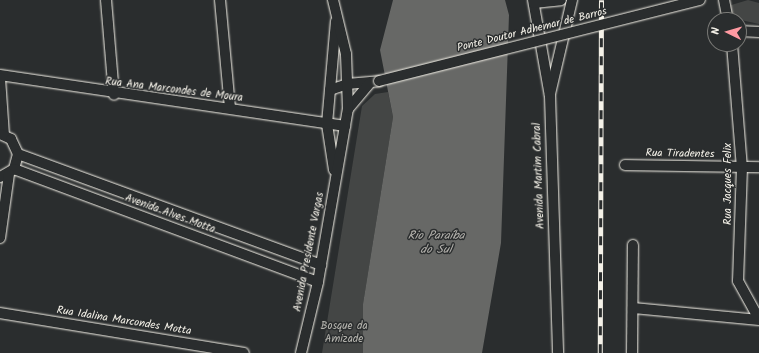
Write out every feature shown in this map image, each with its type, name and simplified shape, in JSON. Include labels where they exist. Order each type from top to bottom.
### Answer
[{"type":"street","points":[[106,0],[114,95]]},
{"type":"street","points":[[220,0],[230,108]]},
{"type":"street","name":"Avenida Presidente Vargas","points":[[300,353],[318,282],[348,109],[346,54],[336,18],[333,0]]},
{"type":"street","points":[[534,1],[560,0]]},
{"type":"street","points":[[550,96],[572,0]]},
{"type":"street","name":"Ponte Doutor Adhemar de Barros","points":[[330,90],[347,84],[374,83],[700,0]]},
{"type":"street","points":[[724,0],[726,12]]},
{"type":"street","name":"Avenida Martim Cabral","points":[[534,1],[550,96],[558,353]]},
{"type":"street","name":"Avenida Presidente Vargas","points":[[335,178],[327,124],[336,18]]},
{"type":"street","points":[[747,31],[759,32]]},
{"type":"street","name":"Rua Jacques Felix","points":[[733,52],[742,167],[738,281],[759,319]]},
{"type":"street","points":[[0,77],[2,134],[11,139],[18,154],[8,173],[0,238]]},
{"type":"street","name":"Rua Ana Marcondes de Moura","points":[[0,77],[114,95],[230,108],[345,126]]},
{"type":"street","points":[[348,109],[374,83]]},
{"type":"street","name":"Avenida Alves Motta","points":[[18,154],[321,264]]},
{"type":"street","name":"Rua Tiradentes","points":[[625,165],[759,167]]},
{"type":"street","name":"Avenida Alves Motta","points":[[8,173],[162,224],[318,282]]},
{"type":"street","points":[[162,224],[168,209]]},
{"type":"street","points":[[632,353],[633,245]]},
{"type":"street","points":[[633,308],[759,319]]},
{"type":"street","name":"Rua Idalina Marcondes Motta","points":[[0,313],[244,353]]},
{"type":"green space","points":[[748,0],[759,3],[759,24],[747,21],[747,12],[730,12],[728,6]]},
{"type":"green space","name":"Bosque da Amizade","points":[[388,92],[393,117],[363,304],[363,353],[322,353],[362,106],[375,94]]},
{"type":"water","name":"Rio Paraíba do Sul","points":[[393,0],[505,0],[509,15],[501,243],[482,353],[363,353],[363,304],[393,117],[380,50]]},
{"type":"railway","points":[[600,353],[601,0]]}]
